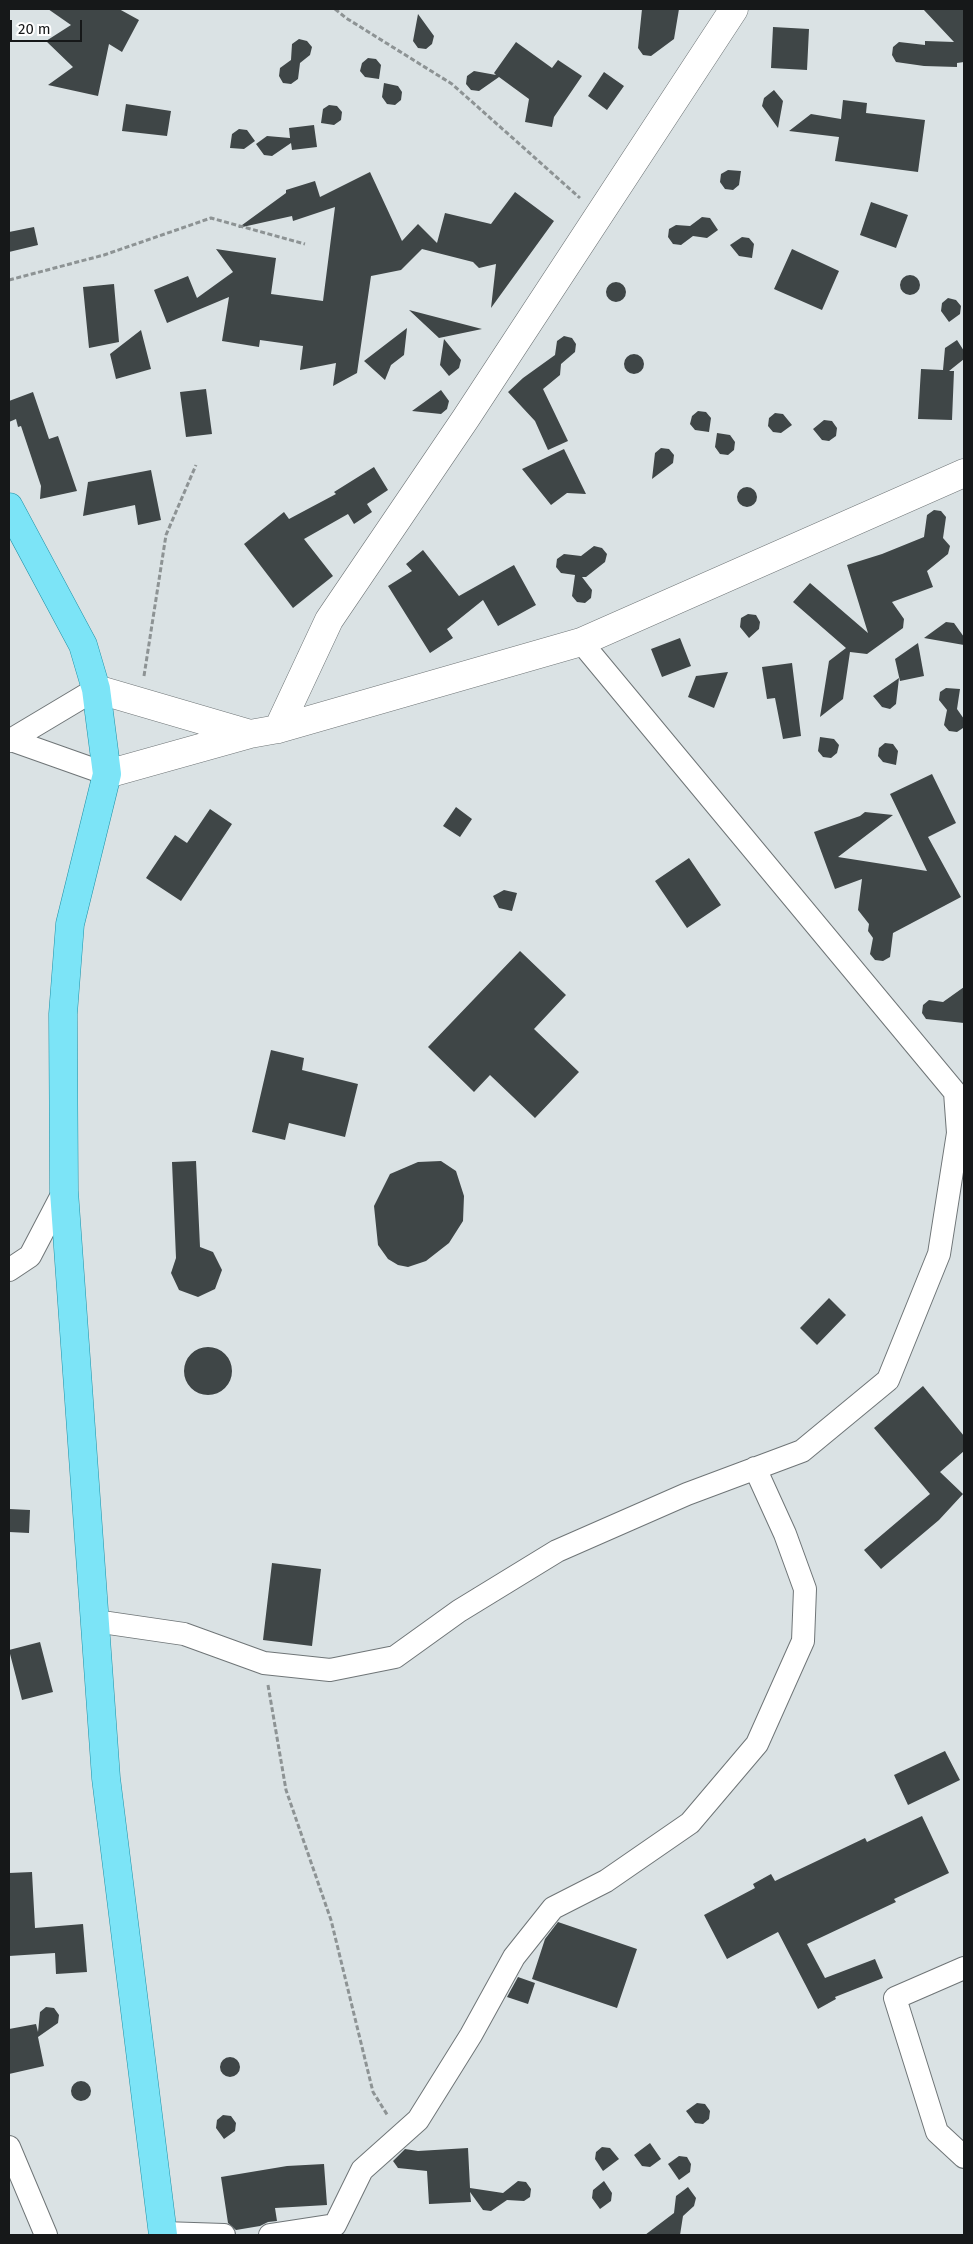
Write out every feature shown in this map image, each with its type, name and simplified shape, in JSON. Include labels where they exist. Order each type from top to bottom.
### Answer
[{"type":"main road","points":[[9,507],[83,646],[96,689],[107,774],[70,924],[63,1014],[64,1191],[106,1778],[163,2234]]},
{"type":"street","points":[[278,729],[329,620],[466,418],[734,9]]},
{"type":"street","points":[[10,740],[107,774],[250,734],[278,729],[581,642],[964,473]]},
{"type":"street","points":[[95,1621],[184,1634],[264,1663],[330,1670],[395,1658],[459,1611],[557,1551],[687,1494],[802,1451],[888,1380],[939,1254],[958,1133],[960,1098],[581,642]]},
{"type":"street","points":[[10,740],[96,689],[140,700],[250,734]]},
{"type":"street","points":[[9,1270],[30,1256],[64,1191]]},
{"type":"street","points":[[270,2235],[335,2225],[362,2170],[418,2120],[471,2034],[514,1957],[553,1908],[606,1881],[690,1823],[757,1744],[803,1641],[805,1589],[785,1534],[755,1468]]},
{"type":"street","points":[[964,1968],[895,1998],[937,2132],[964,2157]]},
{"type":"street","points":[[9,2147],[46,2235]]},
{"type":"street","points":[[163,2234],[224,2235]]},
{"type":"path","points":[[335,9],[346,18],[452,84],[599,215]]},
{"type":"path","points":[[9,280],[104,255],[210,218],[305,244]]},
{"type":"path","points":[[140,700],[166,535],[196,465]]},
{"type":"path","points":[[264,1663],[286,1790],[331,1920],[373,2092],[401,2136]]},
{"type":"building","points":[[48,9],[119,9],[139,20],[122,52],[109,44],[98,96],[48,85],[73,67],[46,41],[71,25]]},
{"type":"building","points":[[642,9],[679,9],[674,39],[651,56],[643,55],[638,48]]},
{"type":"building","points":[[923,9],[964,9],[964,62],[957,63],[957,67],[924,66],[896,62],[892,55],[893,47],[899,42],[925,45],[925,41],[954,42]]},
{"type":"building","points":[[418,14],[434,36],[432,44],[426,49],[418,48],[413,41]]},
{"type":"building","points":[[773,27],[809,29],[807,70],[771,68]]},
{"type":"building","points":[[299,39],[307,41],[312,47],[310,55],[300,63],[298,79],[291,84],[283,83],[279,76],[280,68],[291,60],[292,44]]},
{"type":"building","points":[[516,42],[552,68],[558,60],[582,76],[554,117],[552,127],[525,122],[529,99],[499,77],[479,91],[471,90],[466,84],[467,76],[474,71],[496,75],[494,73]]},
{"type":"building","points":[[368,58],[376,59],[381,65],[379,79],[365,77],[360,71],[362,63]]},
{"type":"building","points":[[604,72],[624,86],[607,110],[588,96]]},
{"type":"building","points":[[384,83],[398,86],[402,92],[401,100],[395,105],[387,104],[382,97]]},
{"type":"building","points":[[774,90],[783,101],[778,128],[762,106],[764,98]]},
{"type":"building","points":[[843,100],[867,103],[866,113],[925,120],[918,172],[835,161],[839,137],[789,131],[811,114],[841,119]]},
{"type":"building","points":[[126,104],[171,111],[167,136],[122,131]]},
{"type":"building","points":[[329,105],[337,106],[342,112],[341,120],[334,125],[321,123],[323,109]]},
{"type":"building","points":[[314,125],[317,147],[292,150],[291,143],[272,156],[264,155],[256,144],[267,136],[290,138],[289,128]]},
{"type":"building","points":[[239,129],[247,130],[255,141],[244,149],[230,148],[232,134]]},
{"type":"building","points":[[728,170],[741,171],[739,185],[733,190],[725,189],[720,182],[721,174]]},
{"type":"building","points":[[370,172],[402,241],[418,224],[437,243],[445,213],[491,224],[515,192],[554,221],[491,308],[496,264],[479,268],[473,262],[422,249],[401,270],[371,276],[357,373],[333,386],[336,363],[300,370],[303,346],[260,340],[259,347],[222,341],[229,297],[167,323],[154,290],[188,276],[197,298],[233,272],[216,249],[276,258],[271,294],[323,301],[335,207],[293,221],[292,216],[238,228],[286,193],[286,190],[315,181],[320,197]]},
{"type":"building","points":[[871,202],[908,215],[896,248],[860,235]]},
{"type":"building","points":[[702,217],[710,218],[718,230],[707,238],[693,236],[681,245],[673,244],[668,237],[669,229],[676,225],[690,226]]},
{"type":"building","points":[[34,227],[38,245],[9,252],[9,232]]},
{"type":"building","points":[[742,237],[749,238],[754,244],[752,258],[739,256],[730,245]]},
{"type":"building","points":[[792,249],[839,271],[822,310],[774,289]]},
{"type":"building","points":[[910,275],[917,278],[920,285],[917,292],[910,295],[903,292],[900,285],[903,278]]},
{"type":"building","points":[[616,282],[623,285],[626,292],[623,299],[616,302],[609,299],[606,292],[609,285]]},
{"type":"building","points":[[114,284],[119,342],[89,348],[83,287]]},
{"type":"building","points":[[948,298],[956,300],[961,306],[960,314],[949,322],[941,311],[942,303]]},
{"type":"building","points":[[409,310],[482,329],[439,338]]},
{"type":"building","points":[[407,328],[404,355],[391,365],[385,380],[364,361]]},
{"type":"building","points":[[141,330],[151,369],[116,379],[110,354]]},
{"type":"building","points":[[564,336],[572,338],[576,344],[575,352],[561,364],[560,375],[543,389],[568,441],[548,450],[535,421],[508,392],[523,378],[555,355],[557,341]]},
{"type":"building","points":[[444,339],[461,360],[459,368],[449,376],[440,365]]},
{"type":"building","points":[[957,340],[964,351],[964,359],[949,371],[954,371],[952,420],[918,419],[921,369],[943,370],[945,348]]},
{"type":"building","points":[[634,354],[641,357],[644,364],[641,371],[634,374],[627,371],[624,364],[627,357]]},
{"type":"building","points":[[206,389],[212,434],[186,437],[180,392]]},
{"type":"building","points":[[441,390],[449,401],[447,409],[441,414],[412,411]]},
{"type":"building","points":[[33,392],[49,439],[58,436],[77,491],[40,499],[41,486],[21,426],[18,427],[16,419],[9,422],[9,401]]},
{"type":"building","points":[[698,411],[706,412],[711,418],[709,432],[695,430],[690,424],[692,416]]},
{"type":"building","points":[[775,413],[783,414],[792,425],[781,433],[773,432],[768,426],[769,418]]},
{"type":"building","points":[[824,420],[832,421],[837,428],[836,436],[829,441],[822,440],[813,429]]},
{"type":"building","points":[[717,433],[730,435],[735,442],[734,450],[728,455],[720,454],[715,447]]},
{"type":"building","points":[[661,448],[669,449],[674,455],[673,463],[652,479],[655,453]]},
{"type":"building","points":[[564,449],[586,494],[567,493],[551,505],[522,469]]},
{"type":"building","points":[[374,467],[388,490],[367,504],[372,512],[354,524],[348,514],[304,539],[333,576],[293,608],[244,544],[284,512],[289,519],[336,494],[334,492]]},
{"type":"building","points":[[151,470],[161,520],[138,525],[135,505],[83,516],[88,482]]},
{"type":"building","points":[[747,487],[754,490],[757,497],[754,504],[747,507],[740,504],[737,497],[740,490]]},
{"type":"building","points":[[934,510],[941,511],[946,517],[943,538],[950,546],[948,554],[927,571],[933,587],[892,602],[904,619],[903,628],[867,654],[850,652],[843,699],[820,717],[829,661],[846,648],[793,602],[810,583],[868,633],[847,565],[882,554],[924,537],[927,515]]},
{"type":"building","points":[[594,546],[602,548],[607,554],[605,562],[586,577],[582,577],[592,590],[591,598],[585,603],[577,602],[572,596],[575,575],[561,573],[556,567],[557,559],[564,554],[581,556]]},
{"type":"building","points":[[423,550],[459,596],[514,565],[536,605],[498,626],[483,600],[447,629],[453,638],[430,653],[388,586],[412,571],[406,564]]},
{"type":"building","points":[[748,614],[756,615],[760,622],[759,629],[749,638],[740,627],[741,618]]},
{"type":"building","points":[[946,622],[954,623],[964,637],[964,645],[924,638]]},
{"type":"building","points":[[680,638],[691,666],[662,677],[651,649]]},
{"type":"building","points":[[918,643],[924,676],[900,681],[895,659]]},
{"type":"building","points":[[792,663],[801,736],[783,739],[775,698],[767,699],[762,667]]},
{"type":"building","points":[[728,672],[714,708],[688,697],[696,676]]},
{"type":"building","points":[[899,678],[896,704],[890,709],[882,707],[873,696]]},
{"type":"building","points":[[946,688],[960,689],[957,709],[964,722],[963,728],[957,732],[949,731],[944,725],[947,710],[939,700],[940,692]]},
{"type":"building","points":[[820,737],[834,739],[839,745],[837,753],[831,758],[823,757],[818,751]]},
{"type":"building","points":[[885,743],[893,744],[898,751],[896,765],[883,762],[878,756],[879,748]]},
{"type":"building","points":[[932,774],[956,823],[928,837],[961,897],[893,933],[890,957],[883,961],[875,960],[870,954],[873,938],[868,931],[869,924],[858,910],[862,879],[835,889],[814,832],[860,816],[865,812],[893,815],[838,857],[927,871],[890,794]]},
{"type":"building","points":[[456,807],[472,819],[460,837],[443,826]]},
{"type":"building","points":[[210,809],[232,824],[181,901],[146,878],[175,835],[187,843]]},
{"type":"building","points":[[689,858],[721,905],[687,928],[655,881]]},
{"type":"building","points":[[504,890],[517,893],[512,911],[499,908],[493,896]]},
{"type":"building","points":[[520,951],[566,995],[534,1029],[579,1072],[535,1118],[490,1075],[474,1092],[428,1047]]},
{"type":"building","points":[[964,987],[964,1023],[926,1019],[922,1013],[923,1005],[929,1000],[943,1002]]},
{"type":"building","points":[[271,1050],[304,1058],[302,1070],[358,1084],[345,1137],[289,1123],[285,1140],[252,1132]]},
{"type":"building","points":[[196,1161],[200,1247],[213,1252],[222,1270],[215,1289],[198,1297],[179,1290],[171,1273],[176,1258],[172,1162]]},
{"type":"building","points":[[441,1161],[456,1171],[464,1196],[463,1221],[449,1243],[426,1261],[408,1267],[398,1265],[388,1259],[378,1245],[374,1206],[390,1174],[418,1162]]},
{"type":"building","points":[[829,1298],[846,1315],[817,1345],[800,1328]]},
{"type":"building","points":[[203,1347],[213,1347],[222,1351],[228,1357],[231,1362],[231,1380],[222,1391],[213,1395],[203,1395],[194,1391],[188,1385],[184,1376],[184,1366],[188,1357],[194,1351]]},
{"type":"building","points":[[923,1386],[964,1436],[964,1451],[940,1472],[963,1494],[939,1520],[881,1569],[864,1550],[930,1494],[874,1428]]},
{"type":"building","points":[[9,1509],[30,1510],[29,1533],[9,1532]]},
{"type":"building","points":[[272,1563],[321,1569],[312,1646],[263,1640]]},
{"type":"building","points":[[40,1642],[53,1692],[22,1700],[9,1650]]},
{"type":"building","points":[[945,1751],[960,1780],[908,1805],[894,1775]]},
{"type":"building","points":[[922,1816],[949,1873],[894,1899],[896,1902],[807,1944],[825,1978],[875,1959],[883,1978],[835,1997],[836,1999],[818,2009],[778,1932],[727,1959],[704,1915],[755,1888],[753,1884],[771,1874],[775,1881],[865,1838],[867,1842]]},
{"type":"building","points":[[32,1872],[35,1928],[83,1924],[87,1972],[56,1974],[55,1953],[9,1956],[9,1873]]},
{"type":"building","points":[[558,1922],[637,1949],[617,2008],[532,1979],[545,1939]]},
{"type":"building","points":[[518,1977],[535,1983],[528,2004],[507,1997]]},
{"type":"building","points":[[46,2007],[54,2008],[59,2015],[58,2023],[38,2037],[44,2066],[9,2074],[9,2029],[36,2024],[38,2032],[40,2012]]},
{"type":"building","points":[[230,2057],[237,2060],[240,2067],[237,2074],[230,2077],[223,2074],[220,2067],[223,2060]]},
{"type":"building","points":[[81,2081],[88,2084],[91,2091],[88,2098],[81,2101],[74,2098],[71,2091],[74,2084]]},
{"type":"building","points":[[697,2103],[705,2104],[710,2111],[709,2119],[703,2124],[695,2123],[686,2111]]},
{"type":"building","points":[[223,2115],[231,2116],[236,2123],[235,2131],[224,2139],[216,2128],[217,2120]]},
{"type":"building","points":[[650,2143],[661,2159],[650,2167],[642,2166],[634,2155]]},
{"type":"building","points":[[602,2147],[610,2148],[619,2159],[603,2171],[595,2159],[596,2152]]},
{"type":"building","points":[[468,2148],[470,2188],[503,2193],[518,2181],[526,2182],[531,2189],[530,2197],[524,2201],[507,2200],[491,2211],[483,2210],[470,2192],[471,2202],[429,2204],[427,2171],[398,2168],[393,2161],[405,2149],[418,2151]]},
{"type":"building","points":[[679,2156],[687,2157],[691,2164],[690,2172],[679,2180],[668,2164]]},
{"type":"building","points":[[324,2164],[327,2205],[275,2208],[277,2221],[268,2222],[260,2226],[236,2230],[228,2223],[221,2177],[287,2166]]},
{"type":"building","points":[[604,2181],[612,2193],[611,2201],[600,2209],[592,2198],[593,2190]]},
{"type":"building","points":[[688,2187],[696,2198],[694,2206],[683,2216],[680,2235],[645,2235],[674,2213],[676,2196]]}]
